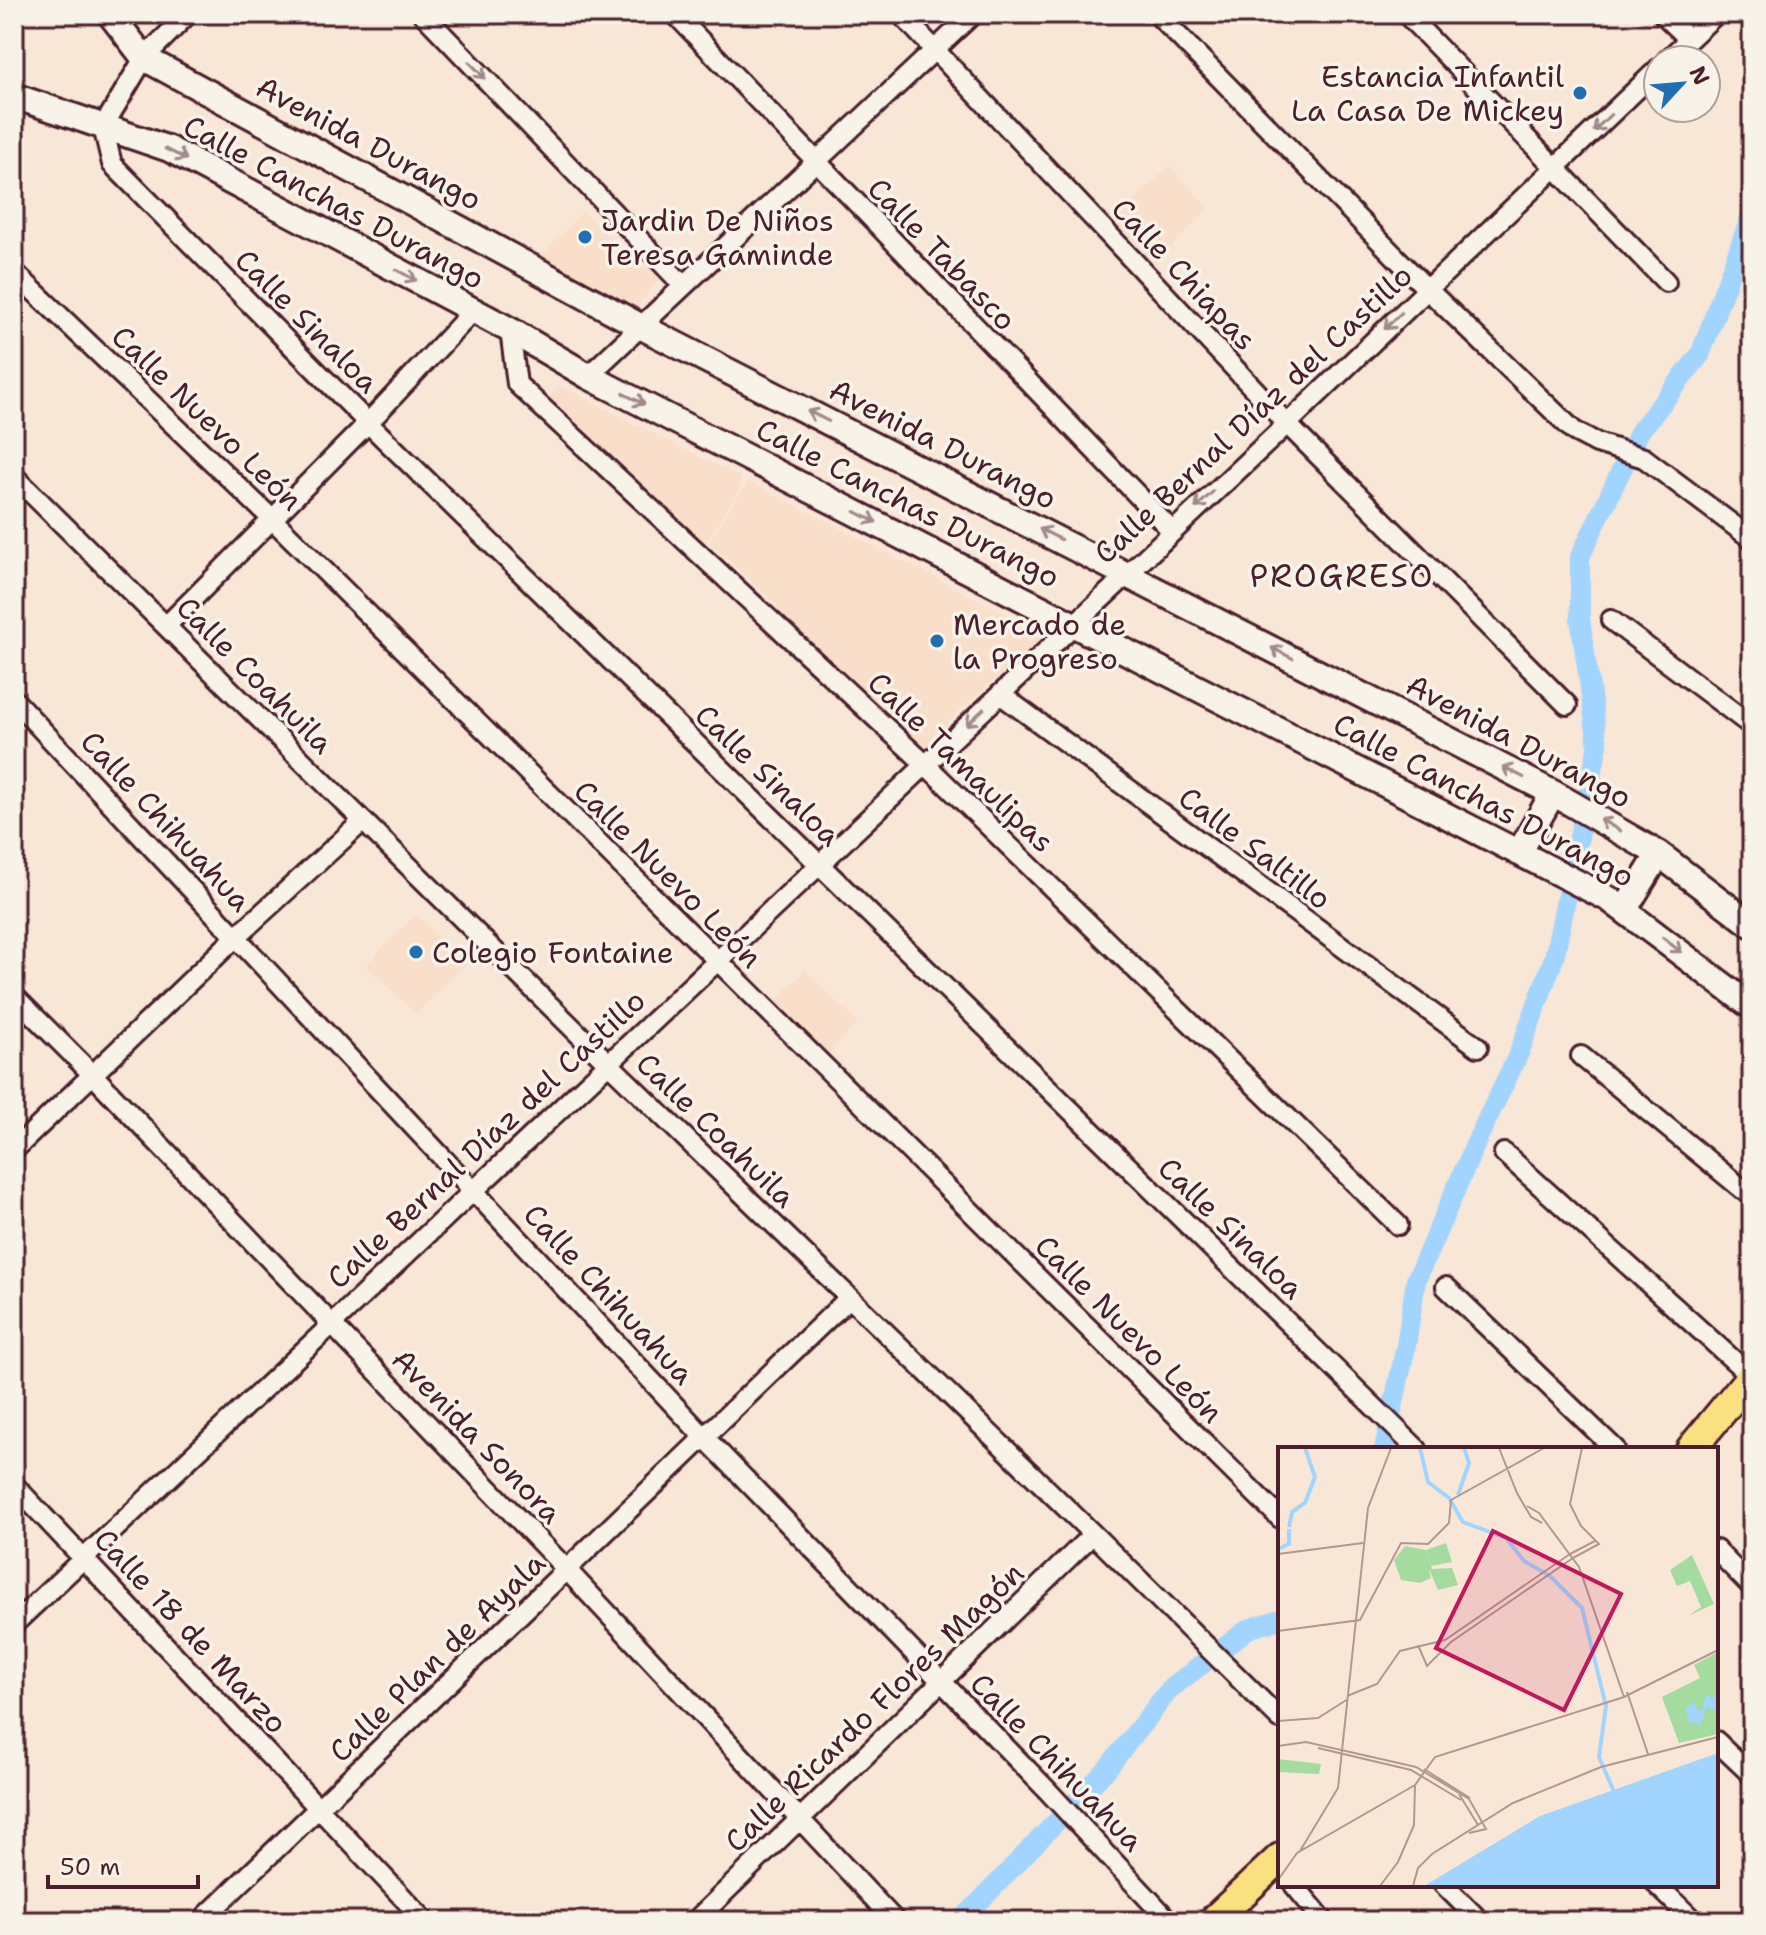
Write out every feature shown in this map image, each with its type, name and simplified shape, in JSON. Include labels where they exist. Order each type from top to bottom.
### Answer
[{"type":"main road","name":"Avenida Durango","points":[[110,14],[144,58],[640,326],[1553,793],[1659,854],[1752,925]]},
{"type":"main road","points":[[14,96],[103,127]]},
{"type":"main road","name":"Calle Canchas Durango","points":[[103,127],[169,149],[510,330],[588,376],[1617,904],[1752,1007]]},
{"type":"main road","points":[[1519,853],[1553,793]]},
{"type":"main road","points":[[1617,904],[1659,854]]},
{"type":"main road","points":[[1693,1447],[1752,1376]]},
{"type":"main road","points":[[1213,1921],[1278,1863]]},
{"type":"street","points":[[103,127],[144,58],[188,14]]},
{"type":"street","points":[[423,14],[683,285]]},
{"type":"street","name":"Calle Tabasco","points":[[675,14],[1171,530]]},
{"type":"street","name":"Calle Chiapas","points":[[901,14],[1287,424],[1567,705]]},
{"type":"street","points":[[588,376],[973,14]]},
{"type":"street","points":[[1157,14],[1427,289],[1574,431],[1597,443],[1644,458],[1752,539]]},
{"type":"street","points":[[1406,14],[1666,282]]},
{"type":"street","points":[[1663,14],[1689,39]]},
{"type":"street","points":[[1684,44],[1716,14]]},
{"type":"street","name":"Calle Bernal Díaz del Castillo","points":[[14,1624],[1171,530],[1287,424],[1642,84]]},
{"type":"street","name":"Calle Sinaloa","points":[[103,127],[112,164],[368,423],[1415,1447]]},
{"type":"street","name":"Calle Nuevo León","points":[[14,272],[272,519],[1278,1516]]},
{"type":"street","points":[[166,626],[368,423],[473,311]]},
{"type":"street","name":"Calle Tamaulipas","points":[[510,330],[517,384],[925,764],[1398,1225]]},
{"type":"street","name":"Calle Coahuila","points":[[14,476],[608,1063],[1278,1717]]},
{"type":"street","points":[[1611,620],[1752,726]]},
{"type":"street","name":"Calle Saltillo","points":[[1000,694],[1478,1047]]},
{"type":"street","name":"Calle Chihuahua","points":[[14,700],[705,1438],[1047,1790],[1169,1921]]},
{"type":"street","points":[[14,1150],[237,936],[363,821]]},
{"type":"street","name":"Avenida Sonora","points":[[14,996],[567,1570],[895,1921]]},
{"type":"street","points":[[1581,1056],[1752,1197]]},
{"type":"street","points":[[1504,1153],[1752,1376]]},
{"type":"street","points":[[1446,1287],[1613,1447]]},
{"type":"street","name":"Calle Plan de Ayala","points":[[201,1921],[849,1298]]},
{"type":"street","name":"Calle 18 de Marzo","points":[[14,1485],[425,1921]]},
{"type":"street","name":"Calle Ricardo Flores Magón","points":[[695,1921],[1093,1534]]},
{"type":"street","points":[[1718,1552],[1752,1587]]},
{"type":"street","points":[[1718,1743],[1752,1775]]},
{"type":"street","points":[[1296,1887],[1324,1921]]},
{"type":"street","points":[[1446,1887],[1480,1921]]},
{"type":"street","points":[[1659,1887],[1694,1921]]},
{"type":"shaded area","points":[[1169,166],[1209,208],[1155,264],[1113,222]]},
{"type":"shaded area","name":"Jardin De Niños Teresa Gaminde","points":[[582,212],[659,279],[634,310],[537,262]]},
{"type":"shaded area","points":[[559,385],[741,478],[739,490],[703,547],[547,402]]},
{"type":"shaded area","name":"Mercado de la Progreso","points":[[748,481],[1046,635],[952,717],[923,759],[775,612],[778,606],[709,542]]},
{"type":"shaded area","name":"Colegio Fontaine","points":[[416,914],[466,964],[416,1014],[366,965]]},
{"type":"shaded area","points":[[805,970],[858,1023],[821,1061],[768,1009]]},
{"type":"waterway","points":[[1384,1447],[1406,1346],[1416,1280],[1519,1053],[1554,958],[1598,745],[1580,618],[1580,557],[1640,431],[1700,355],[1752,213]]},
{"type":"waterway","points":[[961,1921],[1106,1770],[1171,1688],[1248,1629],[1278,1620]]},
{"type":"place","name":"Estancia Infantil La Casa De Mickey","points":[[1580,93]]},
{"type":"place","name":"Jardin De Niños Teresa Gaminde","points":[[585,237]]},
{"type":"place","name":"Mercado de la Progreso","points":[[937,641]]},
{"type":"place","name":"Colegio Fontaine","points":[[416,952]]},
{"type":"district","name":"PROGRESO","points":[[1342,575]]}]
